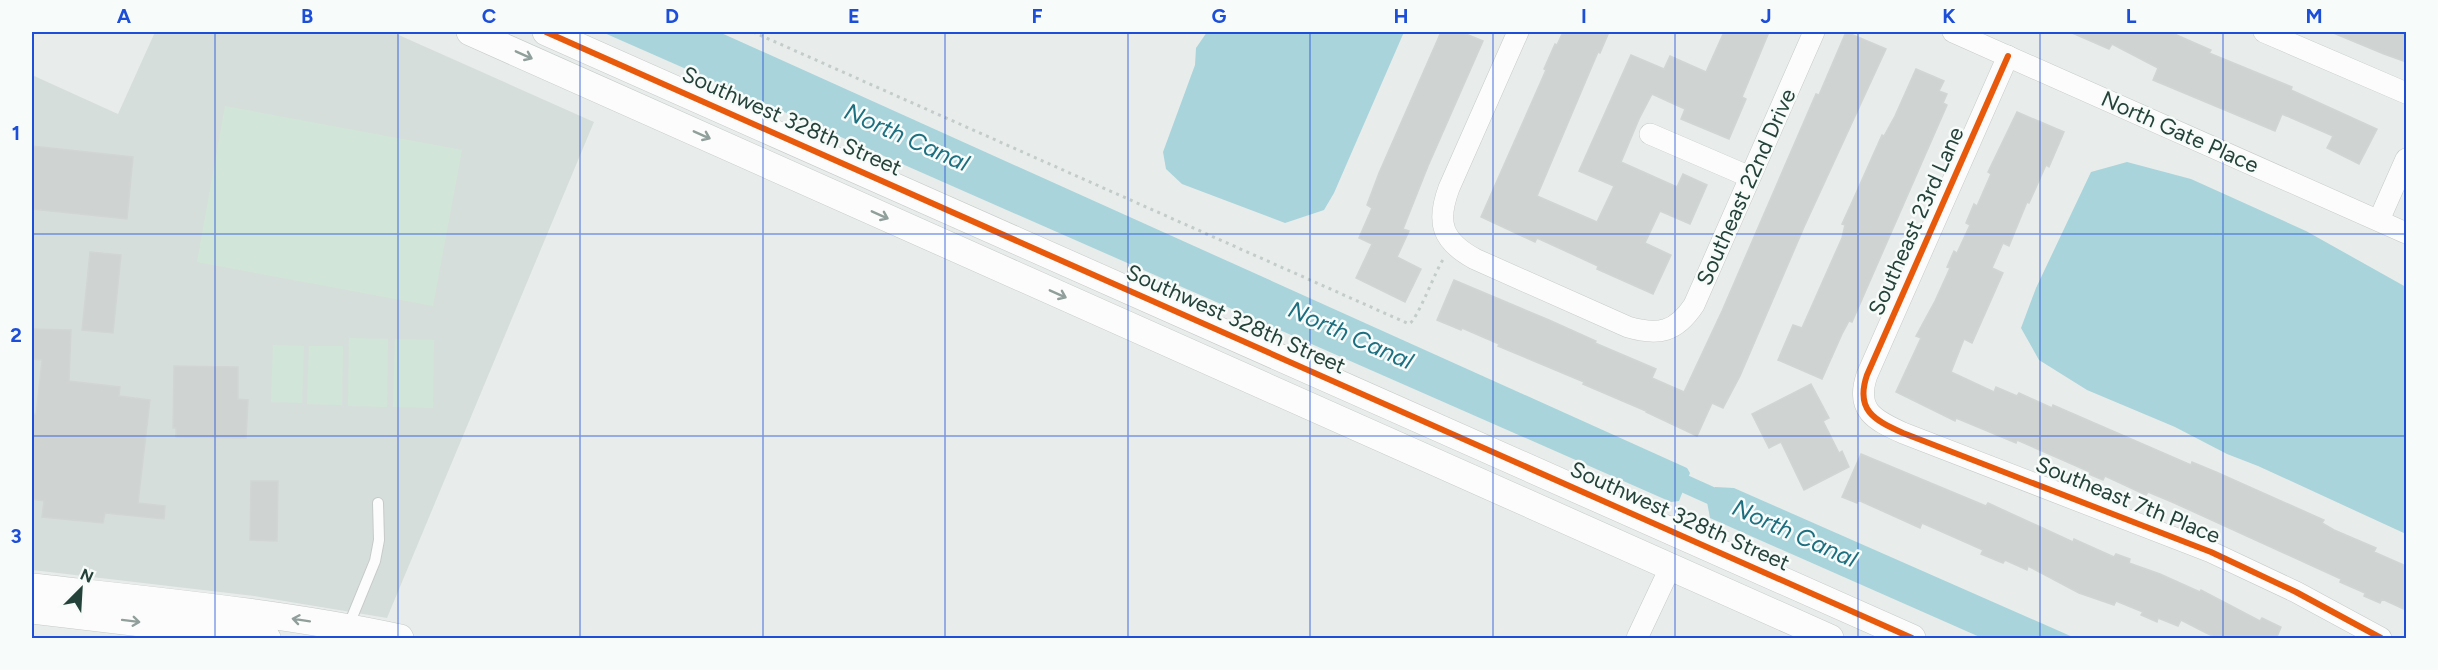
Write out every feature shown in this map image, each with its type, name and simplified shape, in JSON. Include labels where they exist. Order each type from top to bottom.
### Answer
[{"type":"street","points":[[470,32],[1830,639]]},
{"type":"street","name":"Southwest 328th Street","points":[[546,32],[1912,639]]},
{"type":"street","points":[[1450,240],[1442,223],[1445,198],[1518,32]]},
{"type":"street","name":"Southeast 22nd Drive","points":[[1450,240],[1475,260],[1628,327],[1647,331],[1664,331],[1682,320],[1694,305],[1814,32]]},
{"type":"street","name":"North Gate Place","points":[[1953,32],[2406,233]]},
{"type":"street","points":[[2264,32],[2406,93]]},
{"type":"street","name":"Southeast 23rd Lane","points":[[1864,401],[1863,389],[1867,375],[2008,56]]},
{"type":"street","points":[[1650,134],[1750,177]]},
{"type":"street","points":[[2379,220],[2406,159]]},
{"type":"street","name":"Southeast 7th Place","points":[[1864,401],[1872,415],[1895,429],[2211,552],[2320,604],[2381,639]]},
{"type":"street","points":[[1637,639],[1670,568]]},
{"type":"street","points":[[32,587],[238,610],[347,627],[400,639]]},
{"type":"street","points":[[32,610],[267,639]]},
{"type":"lane","points":[[347,627],[375,561],[379,540],[378,503]]},
{"type":"path","points":[[753,32],[1408,324],[1416,318],[1450,240]]},
{"type":"shaded area","points":[[155,32],[392,32],[594,122],[387,618],[254,596],[32,570],[32,75],[118,114]]},
{"type":"green space","points":[[225,106],[462,150],[433,306],[197,262]]},
{"type":"green space","points":[[349,338],[388,339],[387,407],[348,406]]},
{"type":"green space","points":[[395,339],[434,340],[433,408],[393,407]]},
{"type":"green space","points":[[273,345],[304,346],[302,403],[271,402]]},
{"type":"green space","points":[[309,346],[343,346],[342,405],[307,404]]},
{"type":"water","name":"North Canal","points":[[602,32],[719,32],[1687,468],[1690,473],[1679,501],[1671,502]]},
{"type":"water","points":[[1207,32],[1404,32],[1334,193],[1324,210],[1285,223],[1182,184],[1166,169],[1163,152],[1195,65],[1196,48]]},
{"type":"water","points":[[2127,162],[2191,179],[2306,231],[2406,287],[2406,534],[2227,454],[2175,427],[2087,390],[2039,360],[2021,328],[2036,288],[2091,172]]},
{"type":"water","name":"North Canal","points":[[1715,487],[1734,488],[2075,638],[1982,638],[1710,518],[1707,502]]},
{"type":"building","points":[[1441,32],[1461,32],[1483,41],[1403,229],[1409,231],[1397,257],[1421,269],[1405,302],[1356,278],[1372,244],[1359,238],[1372,208],[1367,205],[1379,173]]},
{"type":"building","points":[[1563,32],[1609,32],[1600,53],[1598,52],[1537,196],[1597,222],[1614,186],[1579,171],[1631,55],[1664,69],[1670,56],[1706,72],[1724,32],[1769,32],[1742,97],[1746,99],[1729,139],[1681,119],[1685,109],[1652,94],[1639,119],[1621,162],[1677,187],[1683,174],[1707,185],[1690,224],[1660,211],[1645,243],[1671,255],[1653,294],[1597,269],[1598,266],[1537,238],[1535,242],[1481,217],[1546,70],[1544,69],[1555,44],[1557,45]]},
{"type":"building","points":[[1846,32],[1886,49],[1804,227],[1740,376],[1723,408],[1712,403],[1697,436],[1583,384],[1584,382],[1498,346],[1499,344],[1437,320],[1454,280],[1656,369],[1652,378],[1684,392],[1722,311],[1816,94],[1819,95]]},
{"type":"building","points":[[2070,32],[2170,32],[2211,50],[2209,53],[2292,87],[2291,90],[2377,129],[2359,164],[2327,148],[2333,136],[2282,114],[2275,131],[2153,80],[2158,68],[2112,44],[2109,49]]},
{"type":"building","points":[[2331,32],[2406,32],[2406,62],[2384,54]]},
{"type":"building","points":[[1916,69],[1944,81],[1939,91],[1947,94],[1943,103],[1947,105],[1852,322],[1849,321],[1842,334],[1822,379],[1778,360],[1793,325],[1802,328],[1842,238],[1845,225],[1842,224],[1882,135],[1884,136],[1895,116]]},
{"type":"building","points":[[2017,112],[2064,132],[2049,167],[2046,165],[2029,203],[2027,202],[2009,246],[2003,243],[1992,268],[2003,273],[1972,343],[1964,339],[1951,372],[1994,392],[1996,387],[2017,396],[2019,393],[2052,408],[2053,405],[2191,465],[2192,462],[2216,472],[2324,520],[2322,523],[2334,530],[2376,548],[2374,552],[2406,566],[2406,610],[2382,599],[2380,603],[2364,596],[2365,593],[2340,582],[2341,579],[2172,502],[2148,492],[2146,495],[2105,476],[2103,480],[2017,440],[2016,443],[1956,418],[1955,421],[1896,392],[1921,338],[1916,336],[1950,268],[1947,267],[1954,251],[1957,253],[1970,225],[1966,223],[1974,204],[1977,206],[1991,174],[1988,172]]},
{"type":"building","points":[[32,146],[133,157],[127,219],[32,209]]},
{"type":"building","points":[[90,252],[121,255],[113,333],[82,330]]},
{"type":"building","points":[[32,329],[71,330],[69,381],[120,387],[119,396],[150,400],[138,503],[165,506],[164,519],[105,513],[103,523],[42,517],[44,501],[32,499],[32,414],[36,414],[42,360],[32,359]]},
{"type":"building","points":[[174,366],[238,367],[238,399],[248,400],[246,438],[176,437],[176,428],[173,428]]},
{"type":"building","points":[[1811,384],[1829,418],[1823,421],[1839,453],[1842,451],[1849,467],[1804,490],[1781,442],[1769,448],[1752,414]]},
{"type":"building","points":[[1861,454],[1986,506],[1988,503],[2073,542],[2074,539],[2114,557],[2116,554],[2130,559],[2129,563],[2200,592],[2201,590],[2260,621],[2262,618],[2281,627],[2276,639],[2218,639],[2181,620],[2178,626],[2158,618],[2157,622],[2141,615],[2143,612],[2116,601],[2114,605],[2079,593],[2028,566],[2027,570],[2005,560],[2003,563],[1981,554],[1983,550],[1922,523],[1920,528],[1858,500],[1857,503],[1842,497]]},
{"type":"building","points":[[251,481],[278,481],[277,541],[250,540]]},
{"type":"waterway","name":"North Canal","points":[[1663,474],[1734,506]]},
{"type":"cycle path","points":[[546,32],[1912,638]]},
{"type":"cycle path","points":[[2008,56],[1867,375],[1863,397],[1865,405],[1876,418],[1903,433],[2211,552],[2296,592],[2381,638]]}]
